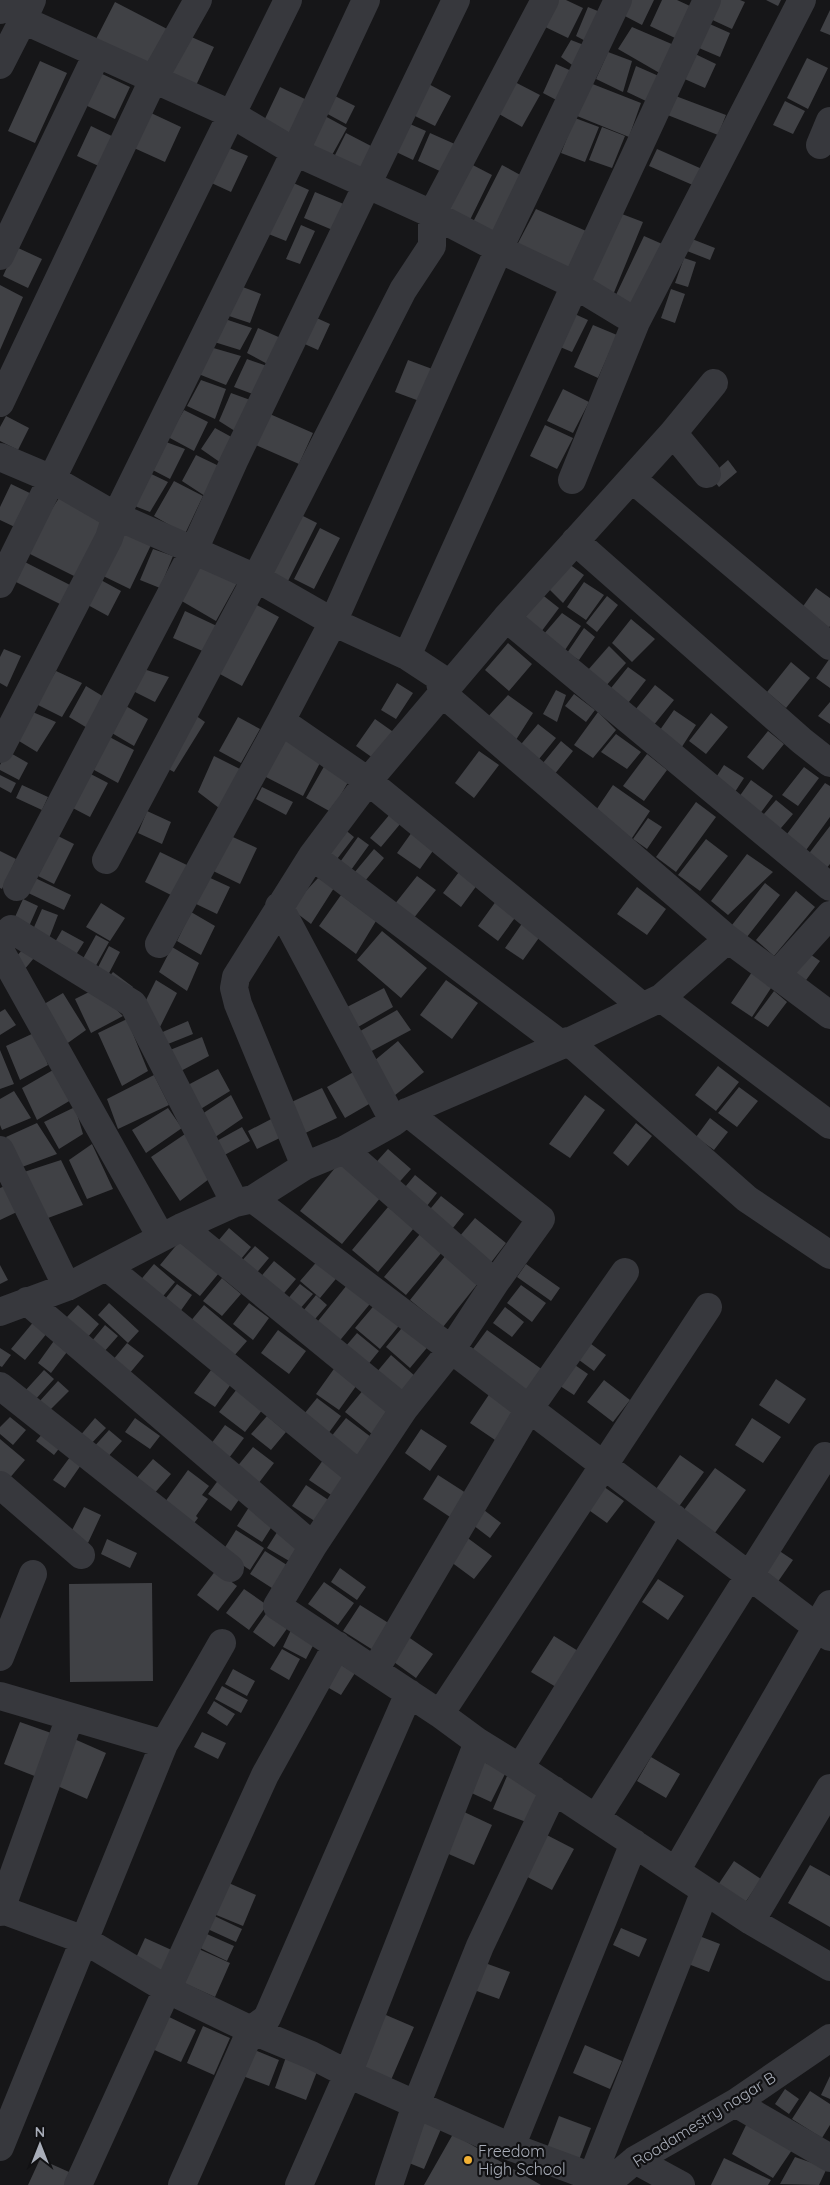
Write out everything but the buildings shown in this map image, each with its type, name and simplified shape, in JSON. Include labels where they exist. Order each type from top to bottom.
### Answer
[{"type":"street","points":[[0,403],[153,80],[198,0]]},
{"type":"street","points":[[0,584],[288,0]]},
{"type":"street","points":[[0,750],[109,538],[116,516],[295,152],[366,0]]},
{"type":"street","points":[[17,887],[194,550],[366,184],[456,0]]},
{"type":"street","points":[[106,860],[256,578],[403,290],[432,246],[432,214],[545,0]]},
{"type":"street","points":[[159,944],[333,622],[499,249],[618,0]]},
{"type":"street","points":[[408,656],[575,285],[707,0]]},
{"type":"street","points":[[572,480],[636,322],[802,0]]},
{"type":"street","points":[[0,66],[19,7],[97,54],[232,115],[295,152],[432,214],[499,249],[575,285],[636,322]]},
{"type":"street","points":[[0,256],[97,54]]},
{"type":"street","points":[[305,1166],[238,1004],[234,988],[236,977],[312,856],[368,781],[506,618],[673,434],[714,383]]},
{"type":"street","points":[[673,434],[707,474]]},
{"type":"street","points":[[0,457],[52,479],[116,516],[256,578],[333,622],[408,656],[439,677],[442,693],[728,939],[830,1014]]},
{"type":"street","points":[[632,480],[830,646]]},
{"type":"street","points":[[575,540],[802,742],[830,763]]},
{"type":"street","points":[[506,618],[830,887]]},
{"type":"street","points":[[281,721],[368,781],[651,1002],[830,1125]]},
{"type":"street","points":[[312,856],[565,1044],[747,1198],[830,1255]]},
{"type":"street","points":[[279,906],[400,1117],[541,1219],[494,1283],[451,1350],[404,1409],[313,1546],[277,1606],[409,1693],[478,1742],[554,1790],[750,1921],[830,1967]]},
{"type":"street","points":[[776,975],[830,915]]},
{"type":"street","points":[[0,943],[10,929],[133,1004],[244,1201],[451,1350],[749,1576],[825,1622],[676,1871]]},
{"type":"street","points":[[0,1312],[67,1287],[172,1232],[244,1201],[305,1166],[344,1150],[400,1117],[565,1044],[651,1002],[728,939]]},
{"type":"street","points":[[0,950],[172,1232],[404,1409]]},
{"type":"street","points":[[0,1150],[67,1287]]},
{"type":"street","points":[[344,1150],[494,1283]]},
{"type":"street","points":[[107,1267],[360,1475]]},
{"type":"street","points":[[375,1670],[529,1409],[625,1272]]},
{"type":"street","points":[[27,1301],[313,1546]]},
{"type":"street","points":[[440,1714],[708,1307]]},
{"type":"street","points":[[0,1386],[230,1568]]},
{"type":"street","points":[[596,1818],[825,1456]]},
{"type":"street","points":[[0,1485],[81,1555]]},
{"type":"street","points":[[520,1768],[674,1518]]},
{"type":"street","points":[[0,1657],[33,1574]]},
{"type":"street","points":[[0,2147],[164,1744],[222,1643]]},
{"type":"street","points":[[78,2185],[265,1775],[337,1646]]},
{"type":"street","points":[[182,2185],[251,2030],[267,2018],[409,1693]]},
{"type":"street","points":[[0,1696],[164,1744]]},
{"type":"street","points":[[70,1717],[0,1910],[84,1940],[168,1990],[251,2030],[311,2055],[348,2074],[511,2147],[597,2182],[705,1891]]},
{"type":"street","points":[[299,2185],[348,2074],[478,1742]]},
{"type":"street","points":[[750,1921],[830,1788]]},
{"type":"street","points":[[389,2185],[416,2105],[480,1946],[554,1790]]},
{"type":"street","points":[[511,2147],[634,1843]]},
{"type":"street","name":"Roadamestry nagar B","points":[[597,2182],[735,2104],[830,2038]]},
{"type":"street","points":[[735,2104],[830,2158]]},
{"type":"street","points":[[636,2160],[681,2185]]},
{"type":"place","name":"Freedom High School","points":[[468,2160]]}]
